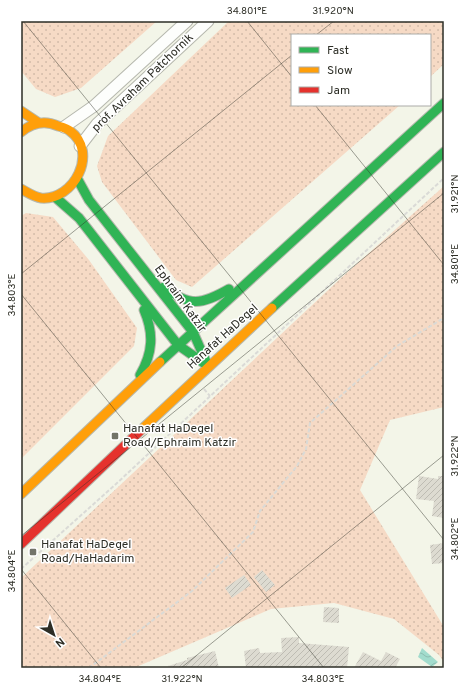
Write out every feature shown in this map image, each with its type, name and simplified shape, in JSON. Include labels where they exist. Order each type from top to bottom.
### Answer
[{"type":"main road","name":"Hanafat HaDegel","points":[[21,494],[123,396],[254,274],[444,103]]},
{"type":"main road","points":[[21,111],[39,123]]},
{"type":"main road","points":[[21,132],[39,123],[56,124],[64,127],[74,136],[80,146],[83,163],[78,180],[64,193],[55,197],[35,197],[23,193]]},
{"type":"main road","name":"Hanafat HaDegel","points":[[21,544],[208,366],[444,152]]},
{"type":"main road","name":"Ephraim Katzir","points":[[78,180],[89,200],[193,332],[208,366]]},
{"type":"main road","points":[[55,197],[79,218],[178,345],[208,366]]},
{"type":"main road","points":[[149,276],[179,299],[197,304],[213,299],[254,274]]},
{"type":"main road","points":[[123,396],[145,367],[151,354],[152,340],[146,315],[130,284]]},
{"type":"street","name":"prof. Avraham Patchornik","points":[[64,127],[94,106],[187,21]]},
{"type":"street","name":"prof. Avraham Patchornik","points":[[80,146],[97,124],[208,21]]},
{"type":"path","points":[[21,569],[116,484],[444,178]]},
{"type":"path","points":[[89,668],[192,591],[253,532],[260,511],[297,466],[306,449],[310,423],[397,346],[444,318]]},
{"type":"shaded area","points":[[21,21],[157,21],[81,88],[55,97],[36,89],[21,71]]},
{"type":"shaded area","points":[[229,21],[444,21],[444,64],[431,76],[431,34],[291,34],[291,106],[399,106],[192,287],[176,280],[102,182],[97,166],[108,136]]},
{"type":"shaded area","points":[[444,186],[444,407],[390,420],[360,490],[444,627],[444,662],[439,655],[394,619],[334,603],[271,609],[134,668],[21,668],[21,578],[341,278]]},
{"type":"shaded area","points":[[26,213],[53,217],[89,260],[137,328],[134,346],[21,459],[21,216]]},
{"type":"water","points":[[422,648],[438,662],[432,667],[418,657]]},
{"type":"building","points":[[419,476],[438,479],[438,476],[444,476],[444,518],[432,516],[434,501],[416,499]]},
{"type":"building","points":[[444,543],[444,563],[432,564],[430,545]]},
{"type":"building","points":[[262,570],[275,585],[266,592],[254,577]]},
{"type":"building","points":[[244,575],[251,585],[232,598],[225,588]]},
{"type":"building","points":[[324,607],[339,608],[339,623],[323,622]]},
{"type":"building","points":[[299,637],[299,643],[349,647],[347,668],[246,668],[244,651],[259,648],[260,653],[282,652],[281,638]]},
{"type":"building","points":[[215,651],[219,668],[169,668],[168,666],[187,660],[187,658]]},
{"type":"building","points":[[363,652],[381,661],[386,652],[400,659],[395,668],[354,668]]},
{"type":"traffic: fast","points":[[160,362],[444,103]]},
{"type":"traffic: fast","points":[[272,308],[444,152]]},
{"type":"traffic: fast","points":[[78,180],[89,200],[193,332],[208,366]]},
{"type":"traffic: fast","points":[[55,197],[79,218],[178,345],[208,366]]},
{"type":"traffic: fast","points":[[164,287],[181,298],[196,302],[211,298],[229,289]]},
{"type":"traffic: fast","points":[[140,375],[148,359],[151,343],[151,335],[144,310]]},
{"type":"traffic: slow","points":[[21,111],[39,123]]},
{"type":"traffic: slow","points":[[21,132],[30,126],[39,123],[48,123],[66,128],[78,140],[82,151],[82,162],[79,174],[64,192],[53,197],[41,198],[33,196],[21,189]]},
{"type":"traffic: slow","points":[[140,431],[272,308]]},
{"type":"traffic: slow","points":[[21,494],[160,362]]},
{"type":"traffic: jam","points":[[21,544],[140,431]]},
{"type":"place","name":"Hanafat HaDegel Road/Ephraim Katzir","points":[[115,436]]},
{"type":"place","name":"Hanafat HaDegel Road/HaHadarim","points":[[33,552]]}]
